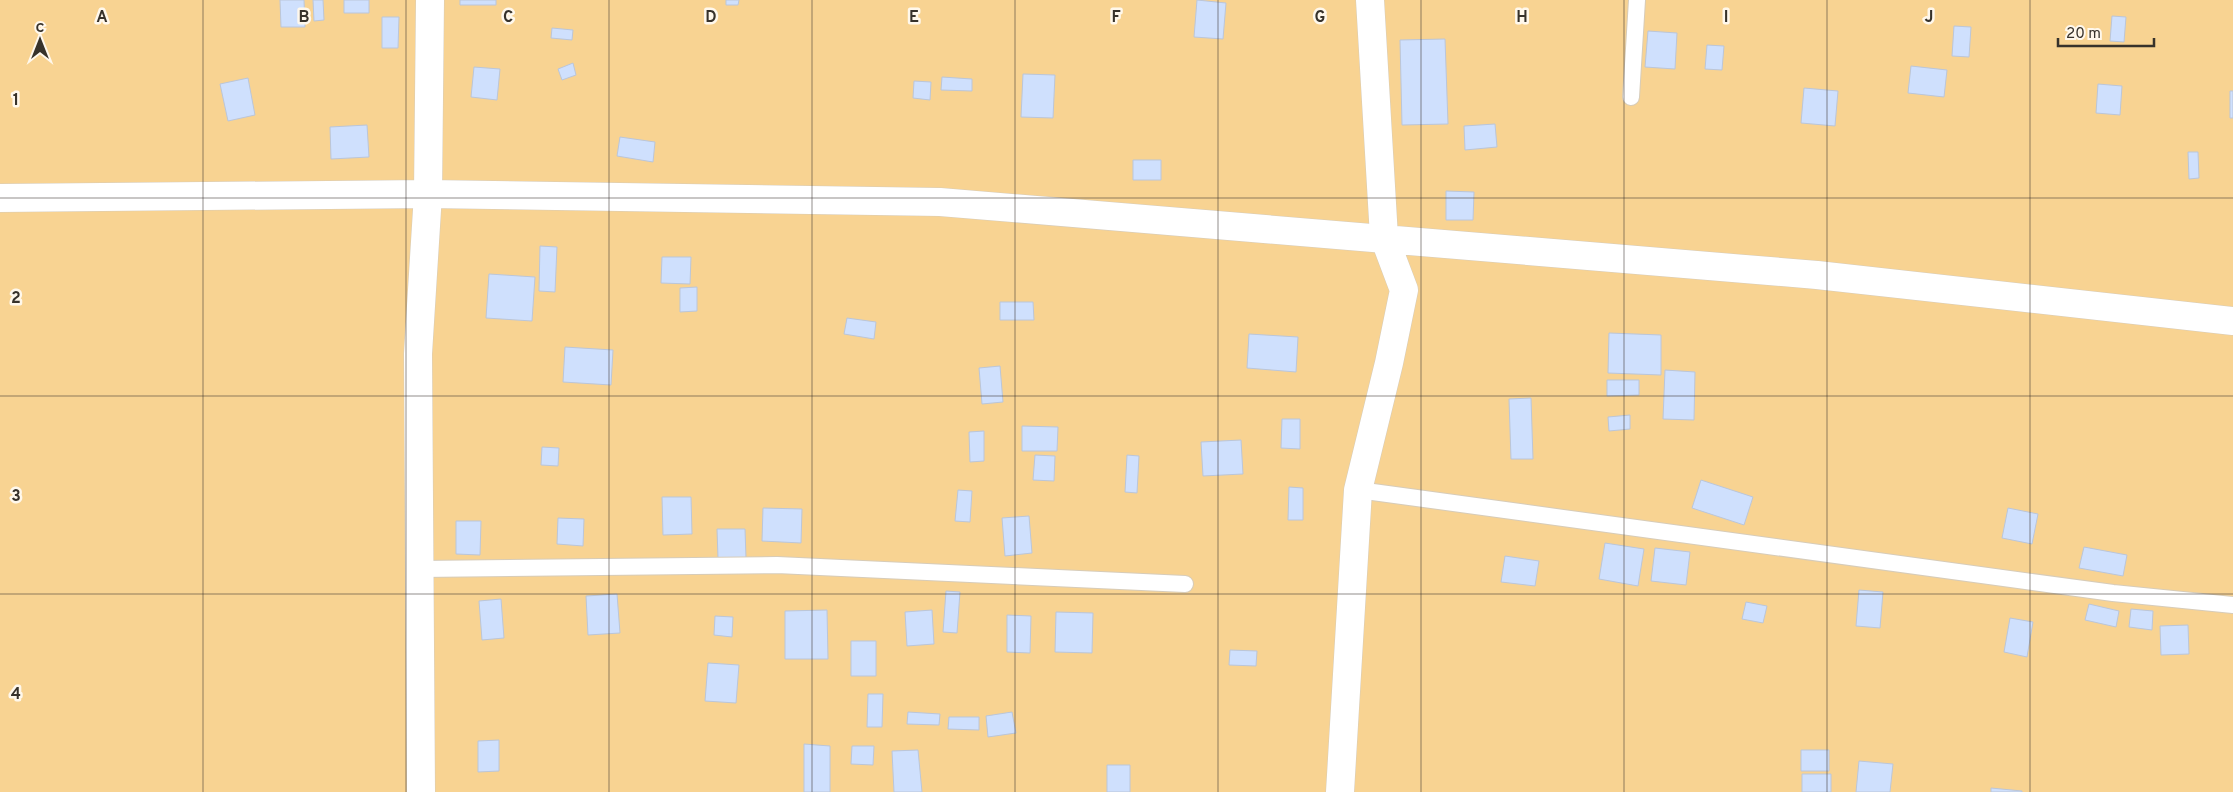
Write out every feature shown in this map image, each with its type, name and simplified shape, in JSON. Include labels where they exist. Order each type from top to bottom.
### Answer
[{"type":"street","points":[[421,792],[418,354],[428,194],[430,0]]},
{"type":"street","points":[[1340,792],[1358,490],[1389,364],[1404,290],[1384,238],[1370,0]]},
{"type":"street","points":[[0,198],[428,194],[940,202],[1817,275],[2233,320]]},
{"type":"lane","points":[[1631,97],[1637,0]]},
{"type":"lane","points":[[1358,490],[2113,593],[2233,605]]},
{"type":"lane","points":[[419,569],[777,566],[1185,584]]},
{"type":"shaded area","points":[[0,0],[2233,0],[2233,792],[0,792]]},
{"type":"building","points":[[280,0],[304,0],[305,27],[281,27]]},
{"type":"building","points":[[313,0],[323,0],[324,20],[314,21]]},
{"type":"building","points":[[344,0],[369,0],[369,13],[344,13]]},
{"type":"building","points":[[460,0],[496,0],[496,5],[460,5]]},
{"type":"building","points":[[726,0],[739,0],[738,5],[726,5]]},
{"type":"building","points":[[1197,0],[1226,3],[1223,39],[1194,37]]},
{"type":"building","points":[[2112,16],[2126,17],[2124,42],[2110,41]]},
{"type":"building","points":[[382,17],[399,17],[398,48],[382,48]]},
{"type":"building","points":[[1954,26],[1971,27],[1969,57],[1952,56]]},
{"type":"building","points":[[552,28],[573,30],[572,40],[551,38]]},
{"type":"building","points":[[1648,31],[1677,33],[1675,69],[1645,67]]},
{"type":"building","points":[[1445,39],[1448,124],[1402,125],[1400,40]]},
{"type":"building","points":[[1707,45],[1724,46],[1722,70],[1705,69]]},
{"type":"building","points":[[573,63],[576,75],[562,80],[558,69]]},
{"type":"building","points":[[1911,66],[1947,70],[1944,97],[1908,93]]},
{"type":"building","points":[[474,67],[500,69],[497,100],[471,97]]},
{"type":"building","points":[[1023,74],[1055,75],[1053,118],[1021,117]]},
{"type":"building","points":[[942,77],[972,79],[972,91],[941,90]]},
{"type":"building","points":[[248,78],[255,115],[228,121],[220,84]]},
{"type":"building","points":[[914,81],[931,82],[930,100],[913,98]]},
{"type":"building","points":[[2098,84],[2122,86],[2120,115],[2096,113]]},
{"type":"building","points":[[1804,88],[1838,91],[1835,126],[1801,123]]},
{"type":"building","points":[[2230,91],[2233,91],[2233,118],[2230,118]]},
{"type":"building","points":[[1495,124],[1497,147],[1465,150],[1464,126]]},
{"type":"building","points":[[367,125],[369,157],[331,159],[330,127]]},
{"type":"building","points":[[620,137],[655,142],[653,162],[617,156]]},
{"type":"building","points":[[2188,152],[2198,152],[2199,178],[2189,179]]},
{"type":"building","points":[[1133,160],[1161,160],[1161,180],[1133,180]]},
{"type":"building","points":[[1446,191],[1474,192],[1473,220],[1446,220]]},
{"type":"building","points":[[540,246],[557,247],[555,292],[539,291]]},
{"type":"building","points":[[662,257],[691,257],[690,284],[661,283]]},
{"type":"building","points":[[489,274],[535,277],[532,321],[486,318]]},
{"type":"building","points":[[697,287],[697,311],[680,312],[680,288]]},
{"type":"building","points":[[1000,302],[1033,302],[1034,320],[1000,320]]},
{"type":"building","points":[[847,318],[876,322],[874,339],[844,334]]},
{"type":"building","points":[[1609,333],[1661,335],[1661,375],[1608,373]]},
{"type":"building","points":[[1249,334],[1298,337],[1296,372],[1247,368]]},
{"type":"building","points":[[565,347],[613,350],[611,385],[563,382]]},
{"type":"building","points":[[1000,366],[1003,402],[982,404],[979,368]]},
{"type":"building","points":[[1665,370],[1695,372],[1694,420],[1663,419]]},
{"type":"building","points":[[1607,380],[1639,380],[1639,395],[1607,396]]},
{"type":"building","points":[[1531,398],[1533,459],[1511,459],[1509,399]]},
{"type":"building","points":[[1630,415],[1630,429],[1609,431],[1608,417]]},
{"type":"building","points":[[1282,419],[1300,419],[1300,449],[1281,448]]},
{"type":"building","points":[[1022,426],[1058,427],[1057,451],[1022,451]]},
{"type":"building","points":[[984,431],[984,461],[970,462],[969,432]]},
{"type":"building","points":[[1241,440],[1243,474],[1203,476],[1201,442]]},
{"type":"building","points":[[542,447],[559,448],[558,466],[541,465]]},
{"type":"building","points":[[1035,455],[1055,456],[1054,481],[1033,480]]},
{"type":"building","points":[[1127,455],[1139,456],[1137,493],[1125,492]]},
{"type":"building","points":[[1701,480],[1753,497],[1744,525],[1692,508]]},
{"type":"building","points":[[1289,487],[1303,488],[1303,520],[1288,520]]},
{"type":"building","points":[[958,490],[972,491],[970,522],[955,521]]},
{"type":"building","points":[[662,497],[691,497],[692,534],[663,535]]},
{"type":"building","points":[[763,508],[802,509],[801,543],[762,541]]},
{"type":"building","points":[[2008,508],[2038,514],[2032,544],[2002,538]]},
{"type":"building","points":[[1029,516],[1032,553],[1005,556],[1002,518]]},
{"type":"building","points":[[558,518],[584,519],[583,546],[557,544]]},
{"type":"building","points":[[456,521],[481,521],[480,555],[456,554]]},
{"type":"building","points":[[717,529],[745,529],[746,558],[718,558]]},
{"type":"building","points":[[1605,543],[1644,549],[1638,586],[1599,579]]},
{"type":"building","points":[[2084,547],[2127,555],[2123,576],[2079,568]]},
{"type":"building","points":[[1655,548],[1690,552],[1686,585],[1651,581]]},
{"type":"building","points":[[1505,556],[1539,561],[1535,586],[1501,582]]},
{"type":"building","points":[[1859,590],[1883,592],[1880,628],[1856,626]]},
{"type":"building","points":[[946,591],[960,592],[957,633],[943,632]]},
{"type":"building","points":[[617,594],[620,633],[588,635],[586,596]]},
{"type":"building","points":[[501,599],[504,638],[482,640],[479,601]]},
{"type":"building","points":[[1746,602],[1767,606],[1763,623],[1742,619]]},
{"type":"building","points":[[2089,604],[2119,611],[2116,627],[2085,620]]},
{"type":"building","points":[[2131,609],[2153,611],[2152,630],[2129,627]]},
{"type":"building","points":[[827,610],[828,659],[785,659],[785,611]]},
{"type":"building","points":[[932,610],[934,644],[907,646],[905,612]]},
{"type":"building","points":[[1056,612],[1093,613],[1092,653],[1055,652]]},
{"type":"building","points":[[1007,615],[1031,616],[1030,653],[1007,652]]},
{"type":"building","points":[[715,616],[733,617],[732,637],[714,635]]},
{"type":"building","points":[[2010,618],[2033,622],[2027,657],[2004,652]]},
{"type":"building","points":[[2188,625],[2189,654],[2161,655],[2160,626]]},
{"type":"building","points":[[851,641],[876,641],[876,676],[851,676]]},
{"type":"building","points":[[1230,650],[1257,651],[1256,666],[1229,665]]},
{"type":"building","points":[[708,663],[739,665],[736,703],[705,701]]},
{"type":"building","points":[[868,694],[883,694],[882,727],[867,727]]},
{"type":"building","points":[[908,712],[940,714],[939,725],[907,724]]},
{"type":"building","points":[[1012,712],[1016,733],[988,737],[986,716]]},
{"type":"building","points":[[949,717],[979,717],[979,730],[948,729]]},
{"type":"building","points":[[499,740],[499,771],[478,772],[478,741]]},
{"type":"building","points":[[804,744],[830,746],[830,792],[804,792]]},
{"type":"building","points":[[852,746],[874,746],[873,765],[851,764]]},
{"type":"building","points":[[918,750],[922,792],[894,792],[892,751]]},
{"type":"building","points":[[1801,750],[1829,750],[1829,771],[1801,771]]},
{"type":"building","points":[[1859,761],[1893,764],[1890,792],[1856,792]]},
{"type":"building","points":[[1107,765],[1130,765],[1130,792],[1107,792]]},
{"type":"building","points":[[1802,774],[1831,774],[1831,792],[1802,792]]},
{"type":"building","points":[[1991,788],[2022,791],[2022,792],[1991,792]]}]
